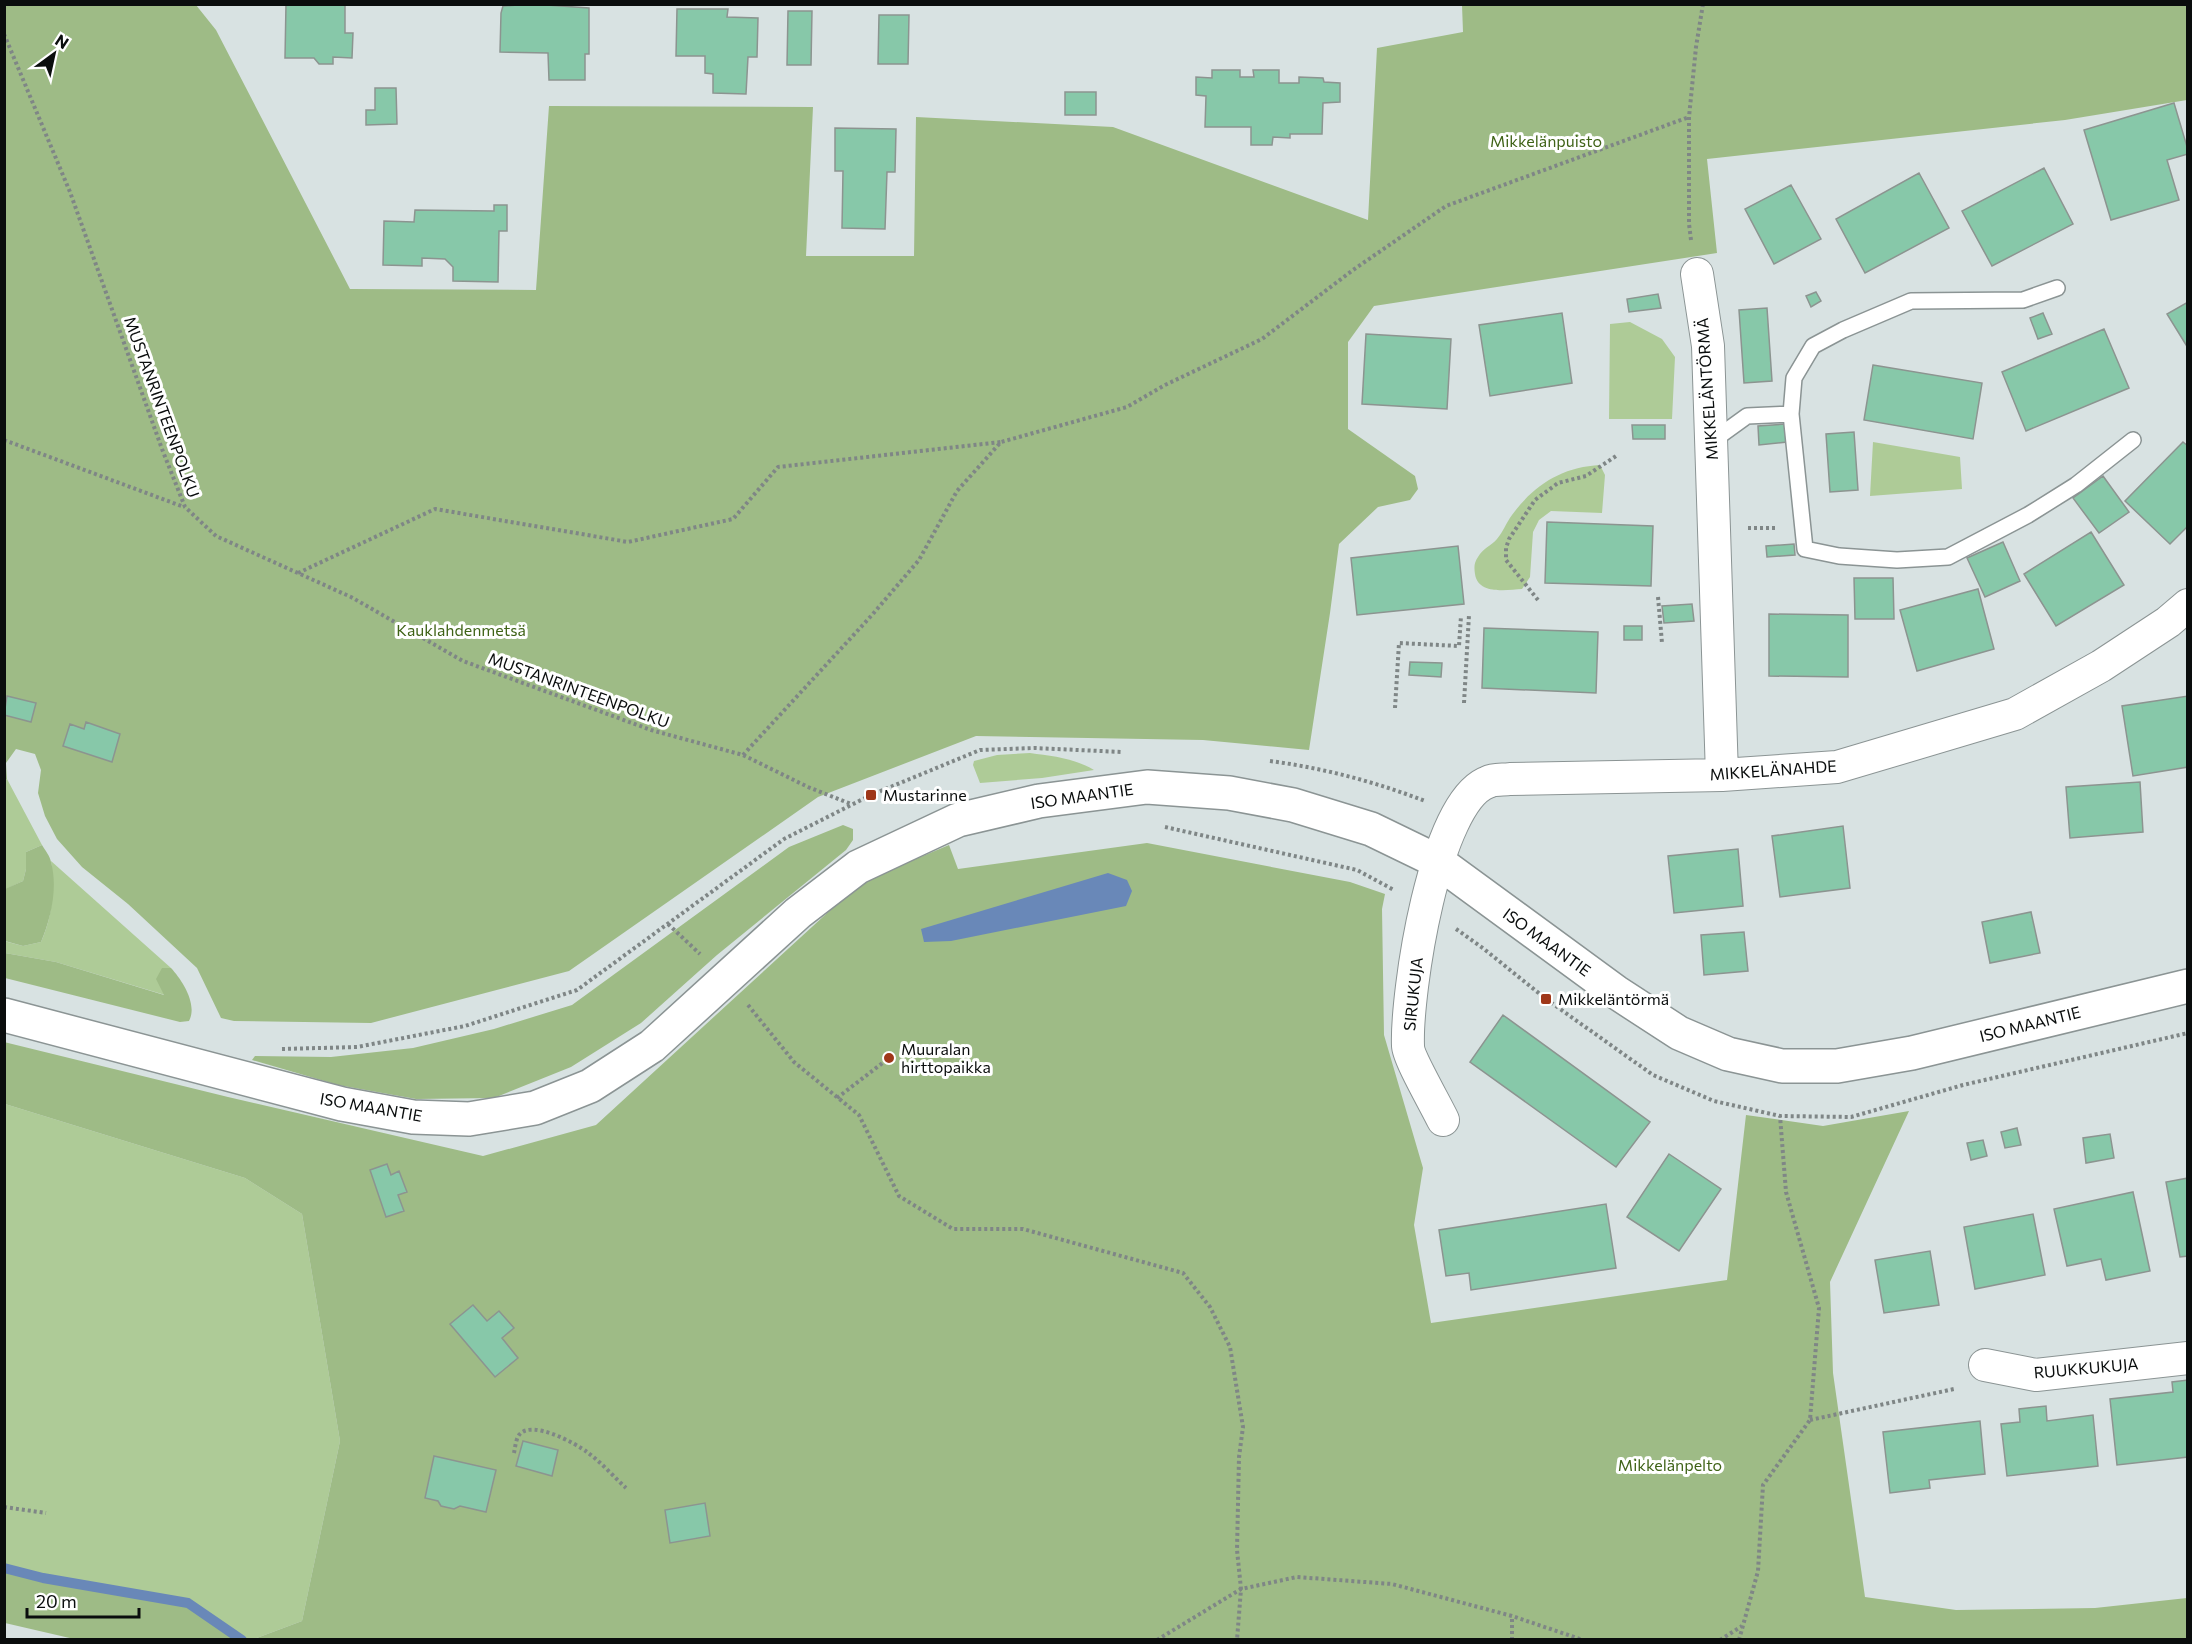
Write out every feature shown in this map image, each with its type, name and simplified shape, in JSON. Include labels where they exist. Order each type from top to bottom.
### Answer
[{"type":"main road","name":"ISO MAANTIE","points":[[4,1015],[342,1104],[412,1117],[469,1119],[535,1108],[590,1086],[652,1046],[798,913],[858,867],[958,820],[1039,801],[1147,788],[1229,793],[1293,805],[1371,829],[1437,861],[1616,992],[1679,1033],[1728,1054],[1782,1066],[1837,1066],[1912,1053],[2187,986]]},
{"type":"street","name":"MIKKELÄNTÖRMÄ","points":[[1697,274],[1708,346],[1722,775]]},
{"type":"street","name":"MIKKELÄNAHDE","points":[[1437,861],[1457,813],[1473,793],[1487,782],[1510,779],[1722,775],[1836,767],[2015,714],[2101,666],[2168,622],[2187,605]]},
{"type":"street","name":"SIRUKUJA","points":[[1437,861],[1413,979],[1408,1049],[1443,1120]]},
{"type":"street","name":"RUUKKUKUJA","points":[[1984,1365],[2036,1376],[2187,1358]]},
{"type":"lane","points":[[2057,288],[2023,300],[1911,301],[1843,330],[1814,346],[1794,378],[1791,414],[1805,549],[1839,556],[1897,560],[1948,557],[2028,515],[2076,485],[2133,440]]},
{"type":"lane","points":[[1711,442],[1747,416],[1791,414]]},
{"type":"path","points":[[1697,274],[1689,224],[1689,117],[1703,4]]},
{"type":"path","name":"MUSTANRINTEENPOLKU","points":[[4,34],[70,192],[185,507],[216,536],[351,597],[463,661],[651,730],[743,755],[808,787],[852,805]]},
{"type":"path","points":[[297,573],[435,509],[628,543],[733,519],[778,467],[1001,442],[1127,407],[1165,385],[1262,339],[1353,270],[1446,206],[1689,117]]},
{"type":"path","points":[[4,440],[185,507]]},
{"type":"path","points":[[743,755],[872,615],[918,560],[957,491],[1001,442]]},
{"type":"path","points":[[1538,600],[1506,560],[1509,539],[1535,500],[1558,483],[1586,476],[1616,456]]},
{"type":"path","points":[[1714,528],[1803,527]]},
{"type":"path","points":[[1658,597],[1662,643]]},
{"type":"path","points":[[1464,703],[1469,615]]},
{"type":"path","points":[[1395,708],[1399,643],[1459,646],[1461,616]]},
{"type":"path","points":[[275,1049],[357,1047],[465,1026],[577,990],[784,839],[852,805],[938,766],[980,750],[1034,748],[1132,752]]},
{"type":"path","points":[[1268,761],[1317,769],[1387,786],[1457,813]]},
{"type":"path","points":[[668,924],[727,978],[794,1062],[859,1115],[899,1196],[953,1229],[1023,1229],[1183,1273],[1210,1307],[1230,1347],[1243,1427],[1239,1457],[1237,1550],[1241,1589],[1238,1640]]},
{"type":"path","points":[[837,1098],[889,1058]]},
{"type":"path","points":[[1739,1640],[1758,1571],[1763,1485],[1810,1420],[1819,1308],[1786,1192],[1780,1116]]},
{"type":"path","points":[[1810,1420],[1954,1389]]},
{"type":"path","points":[[514,1453],[518,1436],[524,1431],[531,1428],[544,1431],[587,1452],[626,1488]]},
{"type":"path","points":[[4,1507],[46,1513]]},
{"type":"path","points":[[1157,1640],[1241,1589],[1297,1577],[1392,1584],[1512,1616],[1583,1640]]},
{"type":"path","points":[[1512,1616],[1512,1640]]},
{"type":"path","points":[[1720,1640],[1744,1625]]},
{"type":"green space","name":"Kauklahdenmetsä","points":[[5,5],[196,5],[216,30],[350,289],[536,290],[549,106],[813,107],[806,256],[914,256],[916,117],[1113,127],[1368,220],[1377,48],[1463,32],[1462,5],[2187,5],[2187,100],[2065,120],[1707,159],[1717,253],[1374,306],[1348,342],[1348,429],[1415,476],[1418,489],[1410,500],[1378,507],[1339,544],[1309,750],[1203,740],[976,736],[818,797],[569,971],[371,1023],[234,1021],[221,1018],[197,968],[128,904],[82,867],[57,839],[45,816],[38,793],[41,770],[35,754],[16,749],[6,763],[7,779],[5,779]]},
{"type":"green space","points":[[1630,322],[1662,339],[1675,357],[1672,419],[1609,419],[1610,324]]},
{"type":"green space","points":[[1873,442],[1960,457],[1962,489],[1870,496]]},
{"type":"green space","points":[[1600,465],[1605,475],[1602,513],[1551,511],[1539,520],[1533,532],[1530,577],[1522,589],[1494,590],[1477,581],[1475,565],[1477,559],[1482,551],[1497,539],[1512,515],[1530,495],[1550,479],[1561,474],[1586,466]]},
{"type":"green space","points":[[1030,753],[1071,760],[1094,770],[1042,778],[980,783],[973,765],[974,761],[997,755]]},
{"type":"green space","points":[[5,779],[42,845],[26,852],[23,881],[6,889]]},
{"type":"green space","points":[[843,825],[853,829],[853,840],[846,850],[717,955],[641,1023],[571,1067],[494,1098],[416,1099],[338,1085],[252,1060],[255,1056],[331,1057],[413,1048],[494,1029],[572,1005],[789,847]]},
{"type":"green space","name":"Mikkelänpelto","points":[[1147,843],[1350,882],[1385,894],[1382,909],[1384,1035],[1423,1168],[1414,1225],[1431,1323],[1727,1280],[1746,1115],[1823,1126],[1909,1111],[1830,1282],[1833,1373],[1865,1597],[1956,1610],[2095,1608],[2187,1598],[2187,1639],[254,1639],[302,1621],[340,1441],[302,1214],[245,1178],[5,1104],[4,1042],[483,1156],[596,1125],[861,882],[949,845],[958,869]]},
{"type":"green space","points":[[42,845],[49,855],[54,882],[45,933],[41,942],[23,946],[5,941],[5,889],[23,881],[26,852]]},
{"type":"green space","points":[[51,861],[171,968],[162,968],[165,995],[56,962],[5,953],[4,941],[23,946],[41,942],[52,903]]},
{"type":"green space","points":[[5,953],[56,962],[164,995],[156,979],[162,968],[171,968],[188,993],[192,1007],[189,1021],[180,1022],[5,978]]},
{"type":"green space","points":[[5,1104],[245,1178],[302,1214],[340,1441],[302,1621],[254,1639],[242,1639],[188,1603],[43,1578],[5,1568]]},
{"type":"green space","points":[[5,1568],[43,1578],[188,1603],[242,1639],[74,1639],[5,1623]]},
{"type":"water","points":[[1108,873],[1127,880],[1132,891],[1126,906],[951,941],[924,942],[921,929]]},
{"type":"building","points":[[286,4],[345,4],[345,33],[353,33],[352,58],[333,57],[333,64],[319,64],[314,58],[285,58]]},
{"type":"building","points":[[532,4],[589,8],[589,54],[585,54],[585,80],[549,80],[548,53],[500,52],[503,6]]},
{"type":"building","points":[[677,9],[728,9],[727,17],[758,18],[757,57],[748,57],[746,94],[713,93],[713,74],[705,73],[705,56],[676,56]]},
{"type":"building","points":[[788,11],[812,11],[811,65],[787,65]]},
{"type":"building","points":[[879,15],[909,15],[908,64],[878,64]]},
{"type":"building","points":[[1212,70],[1240,70],[1240,77],[1254,77],[1253,70],[1279,70],[1279,83],[1299,83],[1299,77],[1323,78],[1324,82],[1340,83],[1340,102],[1323,103],[1322,134],[1290,134],[1290,138],[1273,137],[1272,145],[1251,145],[1251,127],[1205,127],[1206,96],[1196,95],[1196,77],[1212,78]]},
{"type":"building","points":[[375,88],[396,88],[397,124],[366,125],[366,110],[375,110]]},
{"type":"building","points":[[1065,92],[1096,92],[1096,115],[1065,115]]},
{"type":"building","points":[[2174,103],[2188,150],[2188,154],[2167,160],[2179,200],[2111,220],[2084,130]]},
{"type":"building","points":[[835,128],[896,129],[895,172],[887,172],[885,229],[842,228],[843,171],[835,171]]},
{"type":"building","points":[[2044,168],[2073,224],[1992,266],[1962,211]]},
{"type":"building","points":[[1919,173],[1949,228],[1865,273],[1836,219]]},
{"type":"building","points":[[1791,185],[1821,239],[1774,264],[1745,209]]},
{"type":"building","points":[[494,205],[507,205],[507,231],[499,231],[498,282],[453,281],[453,267],[445,259],[422,258],[422,266],[383,265],[384,221],[414,222],[415,210],[494,211]]},
{"type":"building","points":[[1816,292],[1821,301],[1811,307],[1806,296]]},
{"type":"building","points":[[1658,294],[1661,308],[1629,312],[1627,299]]},
{"type":"building","points":[[2188,302],[2188,348],[2167,314]]},
{"type":"building","points":[[1767,308],[1772,381],[1744,383],[1739,310]]},
{"type":"building","points":[[1562,313],[1572,383],[1490,396],[1479,325]]},
{"type":"building","points":[[2043,313],[2052,334],[2038,339],[2030,318]]},
{"type":"building","points":[[2104,329],[2129,388],[2026,431],[2002,372]]},
{"type":"building","points":[[1366,334],[1451,339],[1447,409],[1362,404]]},
{"type":"building","points":[[1873,365],[1982,383],[1973,439],[1864,420]]},
{"type":"building","points":[[1786,424],[1787,442],[1759,445],[1758,426]]},
{"type":"building","points":[[1632,425],[1665,425],[1665,439],[1633,439]]},
{"type":"building","points":[[1854,432],[1858,490],[1830,492],[1826,434]]},
{"type":"building","points":[[2183,442],[2188,446],[2188,526],[2170,544],[2125,501]]},
{"type":"building","points":[[2103,476],[2129,512],[2099,533],[2073,498]]},
{"type":"building","points":[[1547,522],[1653,526],[1651,586],[1545,583]]},
{"type":"building","points":[[2091,532],[2124,585],[2056,626],[2024,574]]},
{"type":"building","points":[[2003,542],[2020,581],[1985,597],[1967,558]]},
{"type":"building","points":[[1794,544],[1795,555],[1767,557],[1766,546]]},
{"type":"building","points":[[1458,546],[1464,604],[1357,615],[1351,558]]},
{"type":"building","points":[[1854,578],[1893,578],[1894,619],[1855,619]]},
{"type":"building","points":[[1978,589],[1994,649],[1917,671],[1900,610]]},
{"type":"building","points":[[1692,604],[1694,621],[1664,623],[1662,606]]},
{"type":"building","points":[[1769,614],[1848,615],[1848,677],[1769,676]]},
{"type":"building","points":[[1624,626],[1642,626],[1642,640],[1624,640]]},
{"type":"building","points":[[1484,628],[1598,632],[1596,693],[1482,688]]},
{"type":"building","points":[[1410,662],[1442,663],[1441,677],[1409,675]]},
{"type":"building","points":[[7,696],[36,703],[31,722],[4,715]]},
{"type":"building","points":[[2188,696],[2188,767],[2133,776],[2122,706]]},
{"type":"building","points":[[86,722],[120,734],[112,762],[63,746],[70,724],[84,729]]},
{"type":"building","points":[[2140,782],[2143,832],[2070,838],[2066,787]]},
{"type":"building","points":[[1843,826],[1850,888],[1780,897],[1772,836]]},
{"type":"building","points":[[1738,849],[1743,906],[1674,913],[1668,856]]},
{"type":"building","points":[[2031,912],[2040,953],[1990,963],[1982,922]]},
{"type":"building","points":[[1744,932],[1748,971],[1704,975],[1701,935]]},
{"type":"building","points":[[1503,1015],[1650,1122],[1616,1167],[1470,1062]]},
{"type":"building","points":[[2017,1128],[2021,1145],[2005,1148],[2001,1132]]},
{"type":"building","points":[[2110,1134],[2114,1158],[2086,1163],[2083,1138]]},
{"type":"building","points":[[1983,1140],[1987,1156],[1971,1160],[1967,1143]]},
{"type":"building","points":[[1669,1154],[1721,1189],[1679,1251],[1627,1217]]},
{"type":"building","points":[[387,1164],[391,1175],[399,1171],[407,1192],[398,1195],[404,1211],[386,1217],[370,1170]]},
{"type":"building","points":[[2188,1178],[2188,1256],[2180,1257],[2166,1182]]},
{"type":"building","points":[[2133,1192],[2150,1271],[2106,1280],[2101,1259],[2067,1266],[2054,1209]]},
{"type":"building","points":[[1606,1204],[1616,1268],[1471,1290],[1469,1273],[1446,1276],[1439,1230]]},
{"type":"building","points":[[2033,1214],[2045,1275],[1975,1289],[1964,1227]]},
{"type":"building","points":[[1930,1251],[1939,1305],[1884,1313],[1875,1260]]},
{"type":"building","points":[[473,1305],[487,1321],[499,1311],[514,1328],[502,1338],[518,1358],[495,1377],[450,1324]]},
{"type":"building","points":[[2188,1380],[2188,1457],[2117,1465],[2110,1399],[2173,1392],[2172,1382]]},
{"type":"building","points":[[2046,1406],[2047,1421],[2093,1415],[2098,1466],[2007,1476],[2001,1424],[2020,1422],[2019,1409]]},
{"type":"building","points":[[1980,1421],[1985,1474],[1929,1480],[1930,1488],[1890,1493],[1883,1432]]},
{"type":"building","points":[[523,1441],[558,1450],[552,1476],[516,1466]]},
{"type":"building","points":[[434,1456],[496,1470],[486,1512],[460,1506],[454,1509],[441,1506],[438,1501],[425,1498]]},
{"type":"building","points":[[705,1503],[710,1536],[670,1543],[665,1510]]},
{"type":"waterway","points":[[4,1568],[43,1578],[188,1603],[242,1640]]},
{"type":"place","name":"Mustarinne","points":[[871,795]]},
{"type":"place","name":"Mikkeläntörmä","points":[[1546,999]]},
{"type":"place","name":"Muuralan hirttopaikka","points":[[889,1058]]},
{"type":"park label","name":"Mikkelänpuisto","points":[[1546,141]]}]
